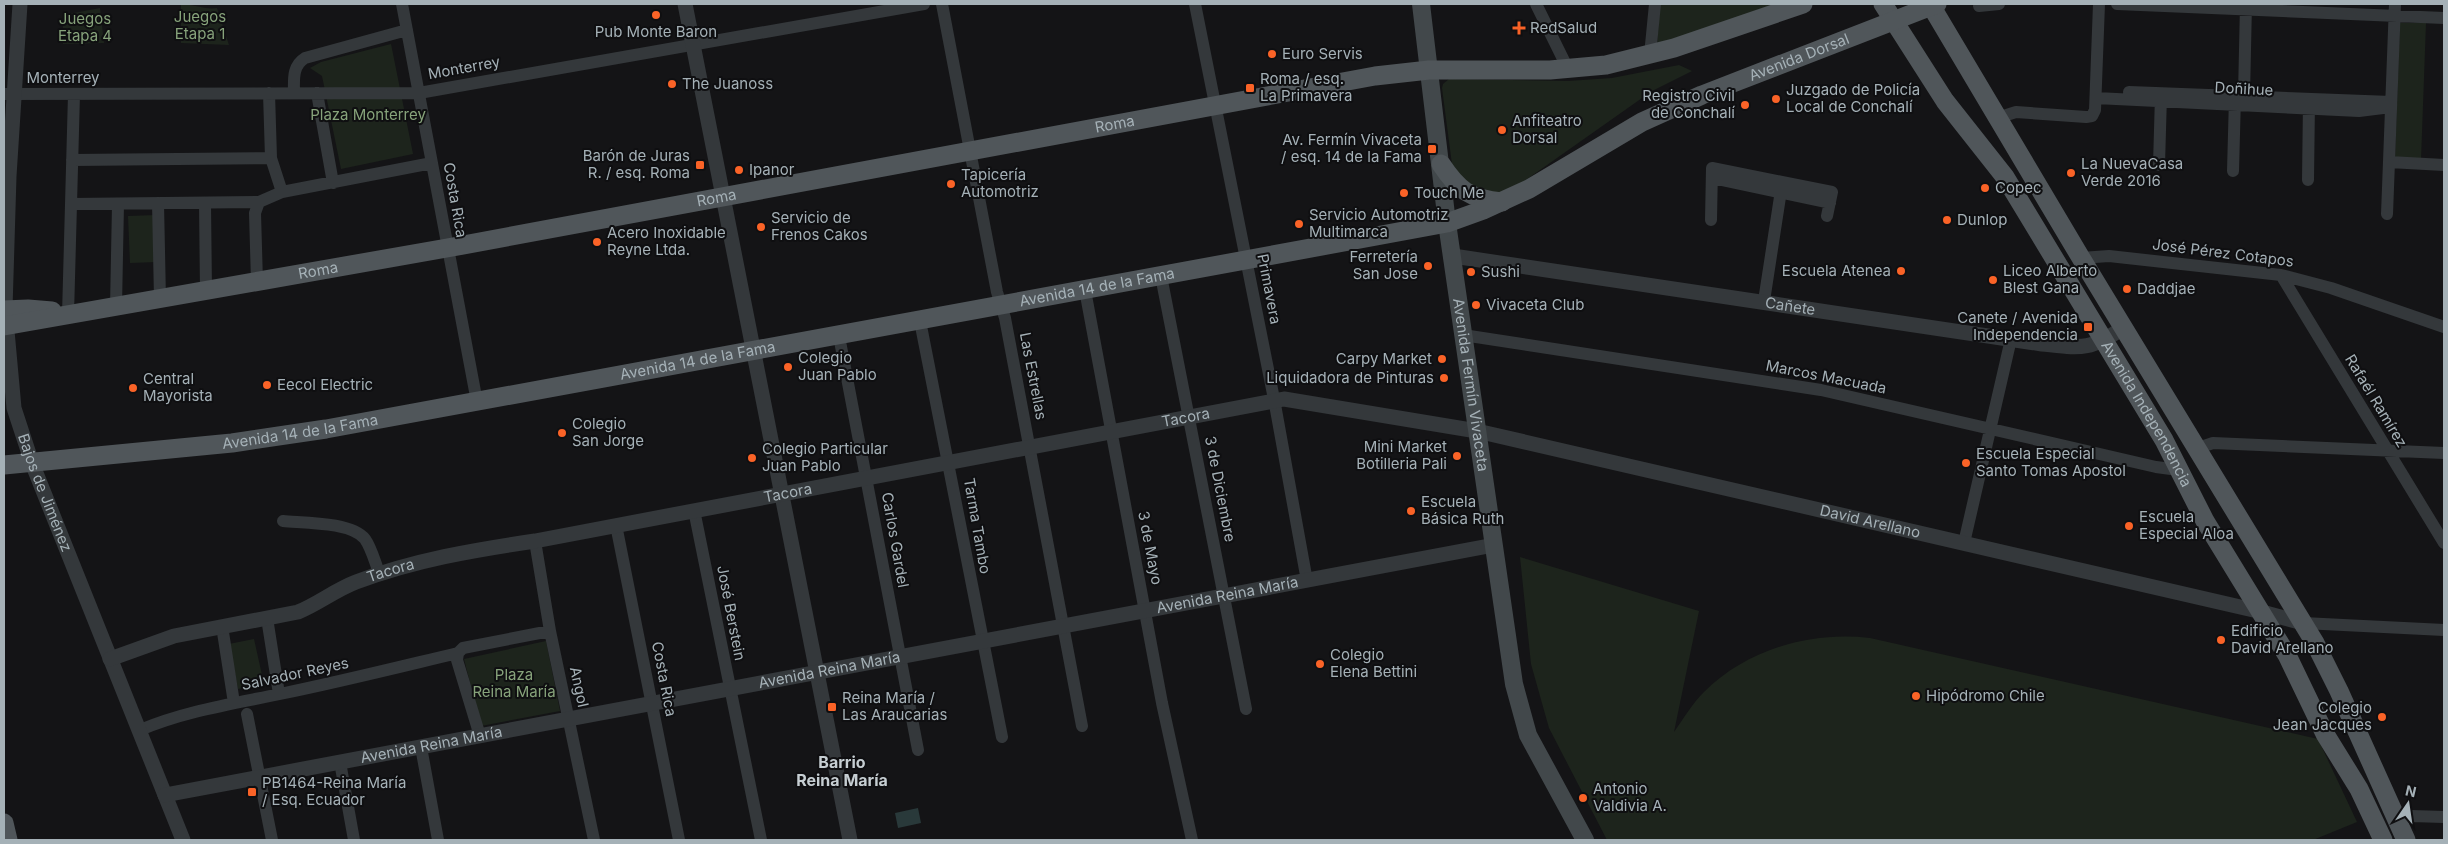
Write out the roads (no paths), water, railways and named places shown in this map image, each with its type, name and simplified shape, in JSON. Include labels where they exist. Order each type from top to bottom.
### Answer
[{"type":"main road","name":"Avenida Fermín Vivaceta","points":[[1421,4],[1447,223],[1514,684],[1523,719],[1533,745],[1585,840]]},
{"type":"main road","points":[[1429,70],[1568,69],[1606,65],[1650,55],[1803,4]]},
{"type":"main road","name":"Avenida Independencia","points":[[1883,4],[1945,101],[2005,177],[2104,341],[2178,467],[2205,521],[2287,655],[2331,746],[2359,788],[2383,840]]},
{"type":"main road","name":"Avenida Independencia","points":[[1933,4],[1997,118],[2303,623],[2339,691],[2406,840]]},
{"type":"main road","name":"Avenida Dorsal","points":[[1447,223],[1502,202],[1529,189],[1642,122],[1702,95],[1894,21],[1933,4]]},
{"type":"main road","name":"Roma","points":[[4,318],[68,315],[116,307],[970,152],[1346,81],[1429,70]]},
{"type":"main road","points":[[1441,164],[1452,180],[1464,191],[1477,198],[1502,202]]},
{"type":"main road","name":"Avenida 14 de la Fama","points":[[4,465],[232,443],[326,429],[1447,223]]},
{"type":"main road","points":[[4,822],[8,840]]},
{"type":"street","name":"Bajos de Jiménez","points":[[20,4],[9,94],[4,318],[14,408],[32,463],[183,840]]},
{"type":"street","name":"Costa Rica","points":[[402,4],[477,402]]},
{"type":"street","points":[[685,4],[850,840]]},
{"type":"street","name":"Monterrey","points":[[9,94],[419,92],[693,46],[924,4]]},
{"type":"street","name":"Las Estrellas","points":[[942,4],[1082,726]]},
{"type":"street","name":"Primavera","points":[[1195,4],[1274,399],[1307,581]]},
{"type":"street","points":[[1536,4],[1568,69]]},
{"type":"street","points":[[1650,55],[1655,4]]},
{"type":"street","points":[[1978,6],[1999,4]]},
{"type":"street","points":[[2095,101],[2099,4]]},
{"type":"street","points":[[2117,4],[2394,10],[2444,18]]},
{"type":"street","points":[[2233,171],[2246,6]]},
{"type":"street","points":[[2387,214],[2394,10]]},
{"type":"street","points":[[294,93],[295,71],[298,64],[305,58],[407,30]]},
{"type":"street","points":[[268,93],[271,158],[282,192]]},
{"type":"street","points":[[318,93],[333,183]]},
{"type":"street","points":[[68,315],[74,94]]},
{"type":"street","points":[[2159,165],[2161,97]]},
{"type":"street","name":"Doñihue","points":[[1997,118],[2016,112],[2086,117],[2092,116],[2095,101],[2161,97],[2238,98],[2309,103],[2391,105]]},
{"type":"street","points":[[2308,180],[2309,103]]},
{"type":"street","points":[[72,160],[271,158]]},
{"type":"street","points":[[2389,162],[2444,165]]},
{"type":"street","points":[[70,204],[259,202],[282,192],[432,163]]},
{"type":"street","points":[[1711,220],[1712,168],[1781,187],[1832,192],[1827,216]]},
{"type":"street","points":[[1764,302],[1781,187]]},
{"type":"street","points":[[257,282],[255,212],[259,202]]},
{"type":"street","points":[[158,203],[160,299]]},
{"type":"street","points":[[206,203],[206,291]]},
{"type":"street","points":[[116,307],[118,204]]},
{"type":"street","name":"José Pérez Cotapos","points":[[2081,258],[2091,255],[2109,256],[2282,275],[2331,288],[2444,327]]},
{"type":"street","name":"Cañete","points":[[1453,256],[2010,339],[2083,346],[2104,341],[2123,328]]},
{"type":"street","name":"Rafaél Ramírez","points":[[2282,275],[2444,543]]},
{"type":"street","name":"3 de Diciembre","points":[[1161,276],[1246,709]]},
{"type":"street","name":"3 de Mayo","points":[[1085,290],[1162,703],[1192,840]]},
{"type":"street","name":"Tarma Tambo","points":[[920,320],[1002,738]]},
{"type":"street","name":"Marcos Macuada","points":[[1463,335],[1821,390],[2163,469],[2178,467]]},
{"type":"street","name":"Carlos Gardel","points":[[839,336],[918,750]]},
{"type":"street","points":[[1964,543],[2010,339]]},
{"type":"street","name":"Tacora","points":[[110,659],[154,642],[308,608],[355,582],[432,558],[535,541],[1274,399],[1296,399],[1477,431]]},
{"type":"street","name":"David Arellano","points":[[1477,431],[2303,623]]},
{"type":"street","points":[[2198,448],[2213,443],[2444,453]]},
{"type":"street","name":"José Berstein","points":[[694,510],[761,840]]},
{"type":"street","points":[[283,521],[343,527],[357,532],[367,542],[380,575]]},
{"type":"street","name":"Costa Rica","points":[[616,525],[679,840]]},
{"type":"street","name":"Angol","points":[[535,541],[550,631],[594,840]]},
{"type":"street","name":"Avenida Reina María","points":[[165,796],[1494,546]]},
{"type":"street","points":[[266,618],[279,694]]},
{"type":"street","points":[[2303,623],[2444,630]]},
{"type":"street","points":[[222,626],[234,703]]},
{"type":"street","name":"Salvador Reyes","points":[[140,730],[190,712],[279,694],[458,653],[463,648],[550,631]]},
{"type":"street","points":[[458,653],[457,660],[480,736]]},
{"type":"street","points":[[247,714],[258,778],[272,840]]},
{"type":"street","points":[[421,747],[438,840]]},
{"type":"street","points":[[340,762],[354,840]]},
{"type":"street","points":[[2398,821],[2411,816],[2444,817]]},
{"type":"place","name":"Pub Monte Baron","points":[[656,15]]},
{"type":"place","name":"RedSalud","points":[[1519,28]]},
{"type":"place","name":"Euro Servis","points":[[1272,54]]},
{"type":"place","name":"The Juanoss","points":[[672,84]]},
{"type":"place","name":"Roma / esq. La Primavera","points":[[1250,88]]},
{"type":"place","name":"Juzgado de Policía Local de Conchalí","points":[[1776,99]]},
{"type":"place","name":"Registro Civil de Conchalí","points":[[1745,105]]},
{"type":"place","name":"Anfiteatro Dorsal","points":[[1502,130]]},
{"type":"place","name":"Av. Fermín Vivaceta / esq. 14 de la Fama","points":[[1432,149]]},
{"type":"place","name":"Barón de Juras R. / esq. Roma","points":[[700,165]]},
{"type":"place","name":"Ipanor","points":[[739,170]]},
{"type":"place","name":"La NuevaCasa Verde 2016","points":[[2071,173]]},
{"type":"place","name":"Tapicería Automotriz","points":[[951,184]]},
{"type":"place","name":"Copec","points":[[1985,188]]},
{"type":"place","name":"Touch Me","points":[[1404,193]]},
{"type":"place","name":"Dunlop","points":[[1947,220]]},
{"type":"place","name":"Servicio Automotriz Multimarca","points":[[1299,224]]},
{"type":"place","name":"Servicio de Frenos Cakos","points":[[761,227]]},
{"type":"place","name":"Acero Inoxidable Reyne Ltda.","points":[[597,242]]},
{"type":"place","name":"Ferretería San Jose","points":[[1428,266]]},
{"type":"place","name":"Escuela Atenea","points":[[1901,271]]},
{"type":"place","name":"Sushi","points":[[1471,272]]},
{"type":"place","name":"Liceo Alberto Blest Gana","points":[[1993,280]]},
{"type":"place","name":"Daddjae","points":[[2127,289]]},
{"type":"place","name":"Vivaceta Club","points":[[1476,305]]},
{"type":"place","name":"Canete / Avenida Independencia","points":[[2088,327]]},
{"type":"place","name":"Carpy Market","points":[[1442,359]]},
{"type":"place","name":"Colegio Juan Pablo","points":[[788,367]]},
{"type":"place","name":"Liquidadora de Pinturas","points":[[1444,378]]},
{"type":"place","name":"Eecol Electric","points":[[267,385]]},
{"type":"place","name":"Central Mayorista","points":[[133,388]]},
{"type":"place","name":"Colegio San Jorge","points":[[562,433]]},
{"type":"place","name":"Mini Market Botilleria Pali","points":[[1457,456]]},
{"type":"place","name":"Colegio Particular Juan Pablo","points":[[752,458]]},
{"type":"place","name":"Escuela Especial Santo Tomas Apostol","points":[[1966,463]]},
{"type":"place","name":"Escuela Básica Ruth","points":[[1411,511]]},
{"type":"place","name":"Escuela Especial Aloa","points":[[2129,526]]},
{"type":"place","name":"Edificio David Arellano","points":[[2221,640]]},
{"type":"place","name":"Colegio Elena Bettini","points":[[1320,664]]},
{"type":"place","name":"Hipódromo Chile","points":[[1916,696]]},
{"type":"place","name":"Reina María / Las Araucarias","points":[[832,707]]},
{"type":"place","name":"Colegio Jean Jacques","points":[[2382,717]]},
{"type":"place","name":"PB1464-Reina María / Esq. Ecuador","points":[[252,792]]},
{"type":"place","name":"Antonio Valdivia A.","points":[[1583,798]]},
{"type":"district","name":"Barrio Reina María","points":[[842,771]]},
{"type":"park label","name":"Juegos Etapa 1","points":[[200,26]]},
{"type":"park label","name":"Juegos Etapa 4","points":[[85,28]]},
{"type":"park label","name":"Plaza Monterrey","points":[[368,115]]},
{"type":"park label","name":"Plaza Reina María","points":[[514,684]]}]
